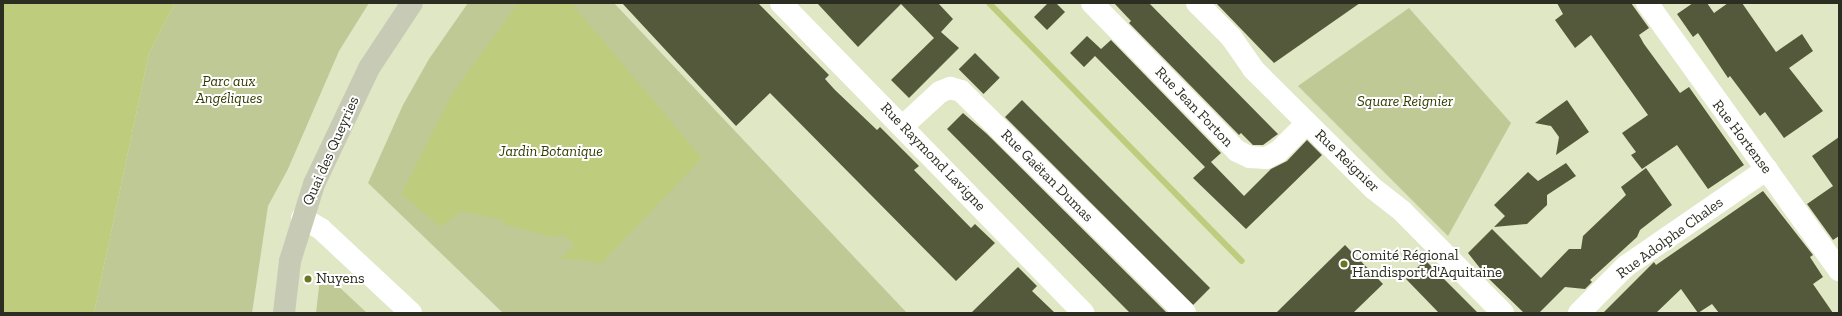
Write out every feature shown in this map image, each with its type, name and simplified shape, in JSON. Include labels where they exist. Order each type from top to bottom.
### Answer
[{"type":"main road","name":"Quai des Queyries","points":[[284,313],[290,260],[302,218],[320,170],[369,68],[412,3]]},
{"type":"street","name":"Rue Raymond Lavigne","points":[[781,3],[903,126],[1083,313]]},
{"type":"street","name":"Rue Reignier","points":[[1197,3],[1231,38],[1253,69],[1374,189],[1402,211],[1503,313]]},
{"type":"street","name":"Rue Hortense","points":[[1647,3],[1839,270]]},
{"type":"street","name":"Rue Jean Forton","points":[[1095,4],[1237,152],[1250,157],[1266,158],[1278,152],[1307,123]]},
{"type":"street","name":"Rue Gaëtan Dumas","points":[[903,126],[940,92],[950,88],[961,91],[1185,313]]},
{"type":"street","name":"Rue Adolphe Chales","points":[[1579,313],[1626,266],[1767,169]]},
{"type":"street","points":[[302,218],[321,229],[410,313]]},
{"type":"green space","name":"Parc aux Angéliques","points":[[175,3],[369,3],[339,51],[288,169],[268,206],[252,313],[94,313],[149,53]]},
{"type":"green space","name":"Jardin Botanique","points":[[468,3],[614,3],[907,313],[503,313],[368,183],[403,105],[429,59]]},
{"type":"green space","name":"Square Reignier","points":[[1409,8],[1511,123],[1448,236],[1298,86]]},
{"type":"green space","points":[[321,270],[367,313],[316,313]]},
{"type":"shaded area","points":[[3,3],[175,3],[149,53],[94,313],[3,313]]},
{"type":"shaded area","points":[[518,3],[571,3],[702,158],[601,264],[578,259],[560,259],[575,245],[563,235],[552,237],[506,225],[501,220],[461,211],[441,227],[401,194],[452,94]]},
{"type":"building","points":[[622,3],[758,3],[829,75],[825,79],[835,90],[877,130],[880,127],[919,166],[914,170],[971,228],[975,224],[995,243],[956,281],[770,93],[736,126]]},
{"type":"building","points":[[817,3],[938,3],[953,19],[941,32],[959,48],[909,98],[891,80],[934,38],[901,4],[858,47]]},
{"type":"building","points":[[1048,3],[1056,3],[1065,12],[1047,30],[1034,17]]},
{"type":"building","points":[[1114,3],[1149,3],[1278,134],[1263,145],[1253,145],[1241,133],[1239,135],[1129,23],[1131,21]]},
{"type":"building","points":[[1216,3],[1360,3],[1274,63]]},
{"type":"building","points":[[1557,3],[1631,3],[1649,28],[1639,35],[1644,44],[1680,93],[1689,87],[1744,165],[1708,189],[1677,145],[1642,169],[1631,155],[1636,152],[1622,133],[1648,115],[1591,35],[1575,48],[1555,20],[1563,14]]},
{"type":"building","points":[[1693,3],[1707,3],[1714,13],[1728,3],[1742,3],[1776,52],[1802,34],[1813,51],[1789,68],[1823,111],[1784,138],[1765,112],[1760,116],[1730,76],[1728,78],[1698,33],[1693,37],[1677,14]]},
{"type":"building","points":[[1087,36],[1101,49],[1111,40],[1221,153],[1211,162],[1244,196],[1271,169],[1287,161],[1307,140],[1322,155],[1246,229],[1193,178],[1205,167],[1095,56],[1084,67],[1070,53]]},
{"type":"building","points":[[975,53],[1000,78],[983,94],[959,69]]},
{"type":"building","points":[[1022,100],[1210,288],[1193,305],[1005,117]]},
{"type":"building","points":[[1567,100],[1589,132],[1556,155],[1559,137],[1551,126],[1535,123]]},
{"type":"building","points":[[963,113],[987,134],[1167,313],[1130,313],[947,129]]},
{"type":"building","points":[[1839,137],[1839,236],[1833,240],[1807,204],[1833,186],[1812,156]]},
{"type":"building","points":[[1566,163],[1576,176],[1547,195],[1547,205],[1527,224],[1494,227],[1505,216],[1494,205],[1528,172],[1538,181]]},
{"type":"building","points":[[1646,168],[1672,205],[1640,230],[1637,237],[1590,280],[1592,282],[1585,289],[1565,287],[1539,313],[1524,313],[1487,277],[1468,253],[1492,229],[1541,278],[1569,249],[1581,249],[1583,236],[1626,195],[1621,187]]},
{"type":"building","points":[[1763,191],[1813,255],[1810,257],[1823,277],[1813,284],[1833,313],[1719,313],[1712,304],[1698,313],[1681,289],[1656,313],[1603,313],[1654,262],[1656,265]]},
{"type":"building","name":"Comité Régional Handisport d'Aquitaine","points":[[1345,245],[1383,284],[1353,313],[1276,313]]},
{"type":"building","points":[[1425,260],[1478,313],[1439,313],[1406,279]]},
{"type":"building","points":[[1018,267],[1037,286],[1032,291],[1055,313],[971,313]]},
{"type":"waterway","points":[[989,3],[1242,261]]},
{"type":"place","name":"Comité Régional Handisport d'Aquitaine","points":[[1344,264]]},
{"type":"place","name":"Nuyens","points":[[308,279]]}]
